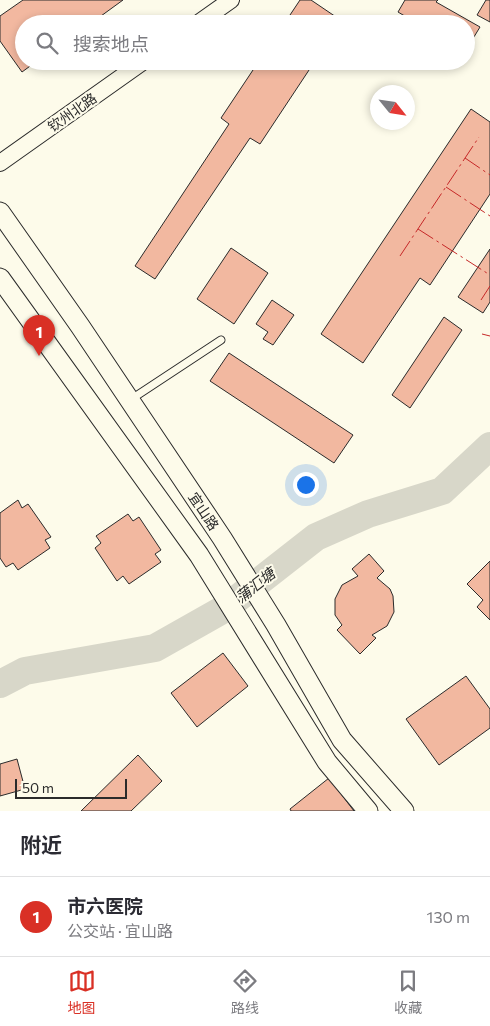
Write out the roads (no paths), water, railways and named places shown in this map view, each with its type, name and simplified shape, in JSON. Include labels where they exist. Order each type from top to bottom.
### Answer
[{"type":"main road","name":"宜山路","points":[[0,212],[222,538],[276,625],[342,740],[404,811]]},
{"type":"main road","points":[[0,278],[199,555],[326,762],[368,811]]},
{"type":"street","points":[[210,15],[231,0]]},
{"type":"street","name":"钦州北路","points":[[0,163],[131,70]]},
{"type":"lane","points":[[129,400],[221,340]]},
{"type":"waterway","name":"蒲汇塘","points":[[0,684],[25,671],[155,648],[224,609],[316,537],[368,514],[442,491],[490,446]]},
{"type":"place","name":"市六医院","points":[[39,356]]}]
